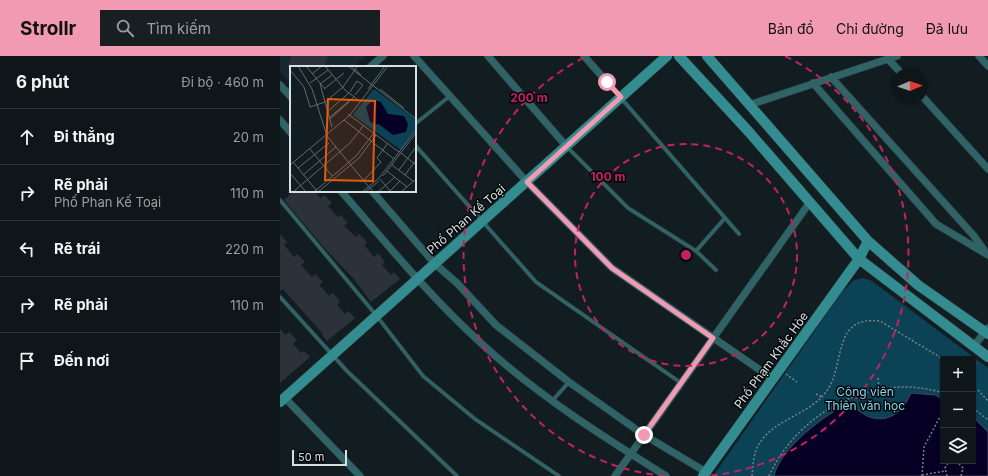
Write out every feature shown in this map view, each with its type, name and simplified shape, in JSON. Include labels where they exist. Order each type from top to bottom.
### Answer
[{"type":"main road","name":"Phố Phan Kế Toại","points":[[282,397],[435,264],[667,56]]},
{"type":"main road","points":[[679,56],[749,132],[859,259],[988,357]]},
{"type":"main road","points":[[707,56],[868,241],[918,285],[987,331]]},
{"type":"main road","name":"Phố Phạm Khắc Hòe","points":[[705,474],[859,259],[868,241]]},
{"type":"street","points":[[371,66],[383,56]]},
{"type":"street","points":[[414,56],[527,182],[612,268],[773,379]]},
{"type":"street","points":[[488,56],[567,147]]},
{"type":"street","points":[[584,56],[607,82]]},
{"type":"street","points":[[749,105],[897,56]]},
{"type":"street","points":[[978,56],[988,66]]},
{"type":"street","points":[[888,59],[896,68]]},
{"type":"street","points":[[831,77],[974,236],[986,253]]},
{"type":"street","points":[[813,83],[936,224],[986,253]]},
{"type":"street","points":[[280,85],[290,97]]},
{"type":"street","points":[[928,103],[988,169]]},
{"type":"street","points":[[280,120],[290,131]]},
{"type":"street","points":[[342,192],[417,279],[483,345],[552,402],[666,476]]},
{"type":"street","points":[[373,192],[435,264],[457,283],[496,325],[569,382],[644,435],[705,474]]},
{"type":"street","points":[[615,476],[810,202]]},
{"type":"street","points":[[973,347],[987,331]]},
{"type":"street","points":[[282,397],[360,476]]},
{"type":"lane","points":[[607,82],[739,234]]},
{"type":"lane","points":[[416,123],[450,96]]},
{"type":"lane","points":[[416,146],[536,282],[681,384]]},
{"type":"lane","points":[[567,147],[628,208],[696,251],[716,270]]},
{"type":"lane","points":[[280,200],[376,315],[423,376],[475,419],[559,476]]},
{"type":"lane","points":[[696,251],[726,218]]},
{"type":"lane","points":[[280,297],[332,355],[457,476]]},
{"type":"lane","points":[[552,402],[569,382]]},
{"type":"path","points":[[752,476],[757,447],[765,435],[778,425],[816,404],[833,383],[841,344],[848,332],[858,323],[870,320],[880,321],[891,326],[940,357]]},
{"type":"path","points":[[780,369],[797,382]]},
{"type":"path","points":[[878,378],[879,388]]},
{"type":"path","points":[[769,476],[780,454],[809,422],[855,395],[879,388],[912,387],[940,392]]},
{"type":"path","points":[[978,390],[988,401]]},
{"type":"path","points":[[816,394],[822,397]]},
{"type":"path","points":[[976,410],[988,420]]},
{"type":"path","points":[[940,417],[924,447],[922,476],[945,472]]},
{"type":"path","points":[[947,476],[945,472],[948,464]]},
{"type":"path","points":[[959,464],[963,468],[961,476]]},
{"type":"shaded area","points":[[280,56],[366,56],[354,66],[290,66],[290,83],[280,71]]},
{"type":"shaded area","points":[[911,393],[935,395],[940,398],[940,464],[976,464],[976,420],[988,432],[988,476],[774,476],[778,465],[785,454],[805,433],[817,423],[850,402],[867,416],[875,418],[892,416],[906,403]]},
{"type":"green space","name":"Công viên Thiên văn học","points":[[863,278],[872,281],[972,356],[940,356],[940,464],[976,464],[976,359],[988,368],[988,476],[713,476],[842,292],[854,280]]},
{"type":"building","points":[[291,56],[328,56],[324,66],[288,67]]},
{"type":"building","points":[[293,192],[314,192],[321,198],[324,195],[332,203],[328,206],[338,217],[341,215],[348,223],[344,226],[356,237],[359,234],[367,242],[364,245],[374,257],[378,253],[385,262],[382,265],[391,275],[394,272],[400,279],[371,302],[353,278],[326,250],[284,200]]},
{"type":"building","points":[[280,234],[287,242],[284,245],[294,257],[297,254],[305,262],[301,265],[309,274],[312,277],[315,274],[323,282],[319,285],[329,296],[333,293],[340,301],[337,305],[345,314],[349,311],[355,318],[327,341],[322,335],[323,334],[283,289],[280,291]]},
{"type":"building","points":[[280,329],[286,335],[289,332],[297,340],[293,344],[301,353],[304,351],[310,357],[280,383]]},
{"type":"route","points":[[607,82],[621,97],[527,182],[612,268],[713,338],[644,435]]}]
